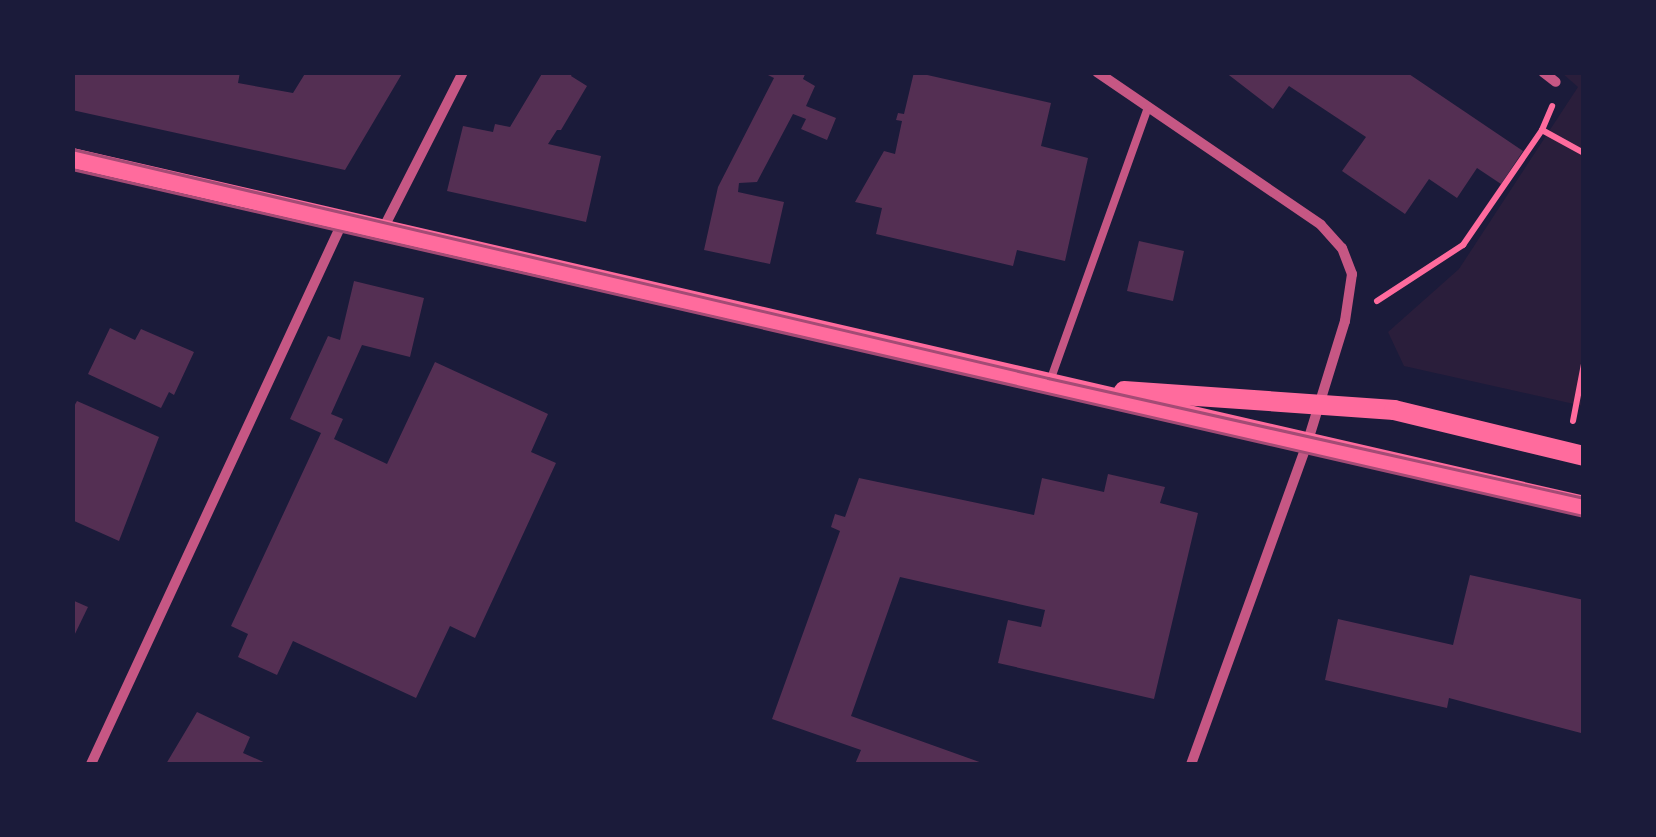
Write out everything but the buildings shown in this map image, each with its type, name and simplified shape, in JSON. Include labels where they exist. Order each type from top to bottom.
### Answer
[{"type":"main road","points":[[72,158],[1584,506]]},
{"type":"main road","points":[[1050,386],[1394,410],[1576,453]]},
{"type":"street","points":[[382,230],[463,72]]},
{"type":"street","points":[[1098,72],[1321,225],[1342,248],[1352,274],[1345,321],[1307,444],[1190,764]]},
{"type":"street","points":[[1543,72],[1556,82]]},
{"type":"street","points":[[91,764],[343,220]]},
{"type":"lane","points":[[1050,386],[1148,107]]},
{"type":"path","points":[[1345,321],[1463,245],[1542,130],[1559,89],[1556,82]]},
{"type":"path","points":[[1542,130],[1584,153]]},
{"type":"path","points":[[1576,453],[1584,364]]},
{"type":"shaded area","points":[[1562,73],[1583,73],[1583,406],[1404,366],[1388,332],[1459,269],[1578,87]]},
{"type":"tram line","points":[[72,149],[1048,378],[1584,498]]},
{"type":"tram line","points":[[72,169],[1584,516]]}]
